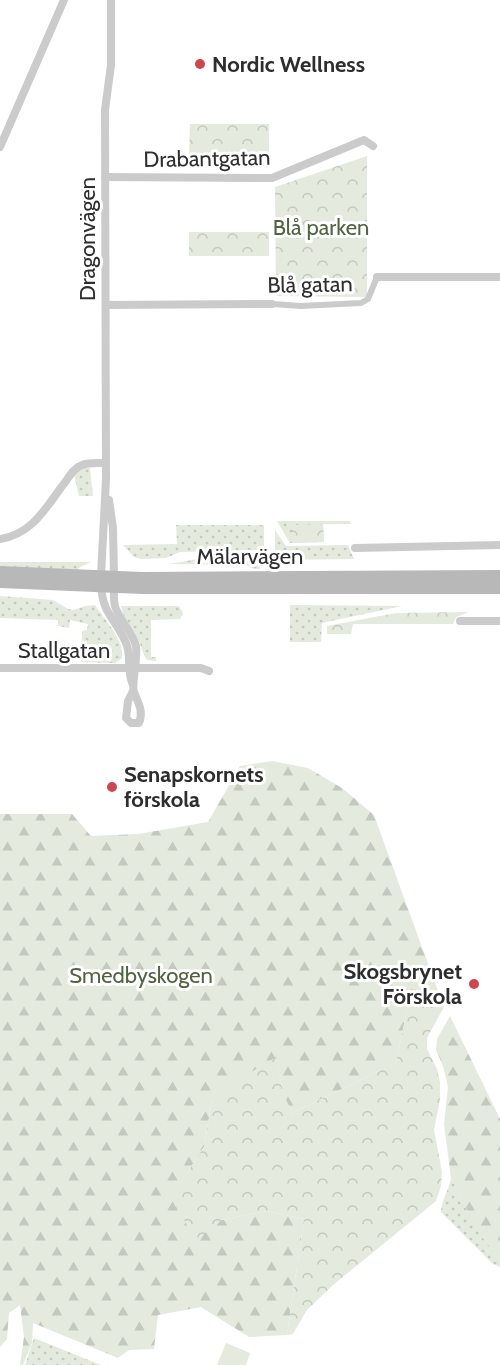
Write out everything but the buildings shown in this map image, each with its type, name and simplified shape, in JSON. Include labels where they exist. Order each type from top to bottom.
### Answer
[{"type":"main road","name":"Mälarvägen","points":[[0,572],[107,581],[500,588]]},
{"type":"main road","name":"Mälarvägen","points":[[0,582],[500,576]]},
{"type":"street","points":[[0,147],[64,0]]},
{"type":"street","name":"Dragonvägen","points":[[107,581],[113,528],[106,479],[105,98],[111,65],[111,0]]},
{"type":"street","name":"Drabantgatan","points":[[105,177],[272,178],[364,140],[373,146]]},
{"type":"street","name":"Blå gatan","points":[[106,305],[272,304],[302,306],[361,303],[368,299],[377,277],[500,277]]},
{"type":"street","points":[[0,538],[17,534],[43,515],[64,483],[80,466],[87,463],[106,464]]},
{"type":"street","points":[[356,548],[500,545]]},
{"type":"street","name":"Stallgatan","points":[[107,581],[115,608],[136,648],[129,677],[133,688]]},
{"type":"street","points":[[460,621],[500,621]]},
{"type":"street","name":"Stallgatan","points":[[0,668],[201,668],[209,671]]},
{"type":"green space","points":[[190,124],[269,124],[269,156],[189,155]]},
{"type":"green space","name":"Blå parken","points":[[367,156],[367,297],[276,296],[275,187]]},
{"type":"green space","points":[[189,232],[269,232],[269,256],[189,256]]},
{"type":"green space","points":[[83,468],[90,468],[93,496],[79,496],[74,475]]},
{"type":"green space","points":[[277,521],[350,521],[351,524],[323,524],[324,542],[290,543]]},
{"type":"green space","points":[[323,524],[324,542],[292,543],[292,525]]},
{"type":"green space","points":[[176,525],[264,525],[264,550],[180,552],[166,558],[141,559],[134,557],[123,545],[177,544]]},
{"type":"green space","points":[[275,530],[286,546],[348,545],[354,559],[275,560]]},
{"type":"green space","points":[[258,555],[260,569],[246,565],[169,564],[204,558]]},
{"type":"green space","points":[[0,562],[91,562],[80,567],[75,573],[0,569]]},
{"type":"green space","points":[[0,596],[53,600],[74,610],[95,605],[117,637],[122,658],[115,663],[81,662],[77,653],[82,640],[82,631],[87,630],[88,624],[70,620],[69,628],[58,626],[58,620],[0,618]]},
{"type":"green space","points":[[290,605],[402,606],[322,623],[321,642],[290,642]]},
{"type":"green space","points":[[121,606],[179,606],[183,613],[180,619],[151,620],[151,657],[156,657],[156,661],[147,660]]},
{"type":"green space","points":[[469,612],[456,617],[453,624],[353,624],[351,634],[327,634],[327,626],[396,613]]},
{"type":"green space","name":"Smedbyskogen","points":[[272,761],[308,768],[342,788],[374,815],[427,961],[408,969],[408,1005],[396,1063],[292,1113],[283,1094],[276,1058],[212,1100],[204,1147],[179,1185],[222,1220],[266,1211],[304,1219],[287,1335],[249,1337],[201,1307],[158,1315],[154,1349],[129,1350],[118,1358],[33,1323],[32,1343],[23,1365],[20,1365],[24,1337],[20,1305],[9,1313],[7,1339],[0,1347],[0,814],[72,814],[91,836],[138,834],[208,822],[240,766]]},
{"type":"green space","points":[[427,961],[444,1007],[427,1038],[427,1049],[437,1069],[440,1082],[440,1100],[434,1130],[442,1172],[441,1186],[436,1201],[333,1285],[307,1310],[293,1334],[287,1335],[304,1219],[266,1211],[222,1220],[196,1240],[176,1207],[179,1185],[204,1147],[212,1100],[232,1084],[276,1057],[283,1093],[292,1113],[396,1063],[408,1005],[408,969]]},
{"type":"green space","points":[[450,1016],[500,1119],[500,1259],[480,1235],[451,1178],[444,1124],[448,1087],[436,1050],[437,1039]]},
{"type":"green space","points":[[451,1178],[480,1234],[500,1259],[500,1267],[493,1264],[441,1212]]},
{"type":"green space","points":[[34,1338],[101,1365],[25,1365]]},
{"type":"green space","points":[[226,1343],[250,1353],[246,1365],[217,1365]]},
{"type":"place","name":"Nordic Wellness","points":[[200,64]]},
{"type":"place","name":"Senapskornets förskola","points":[[112,787]]},
{"type":"place","name":"Skogsbrynet Förskola","points":[[474,984]]}]
